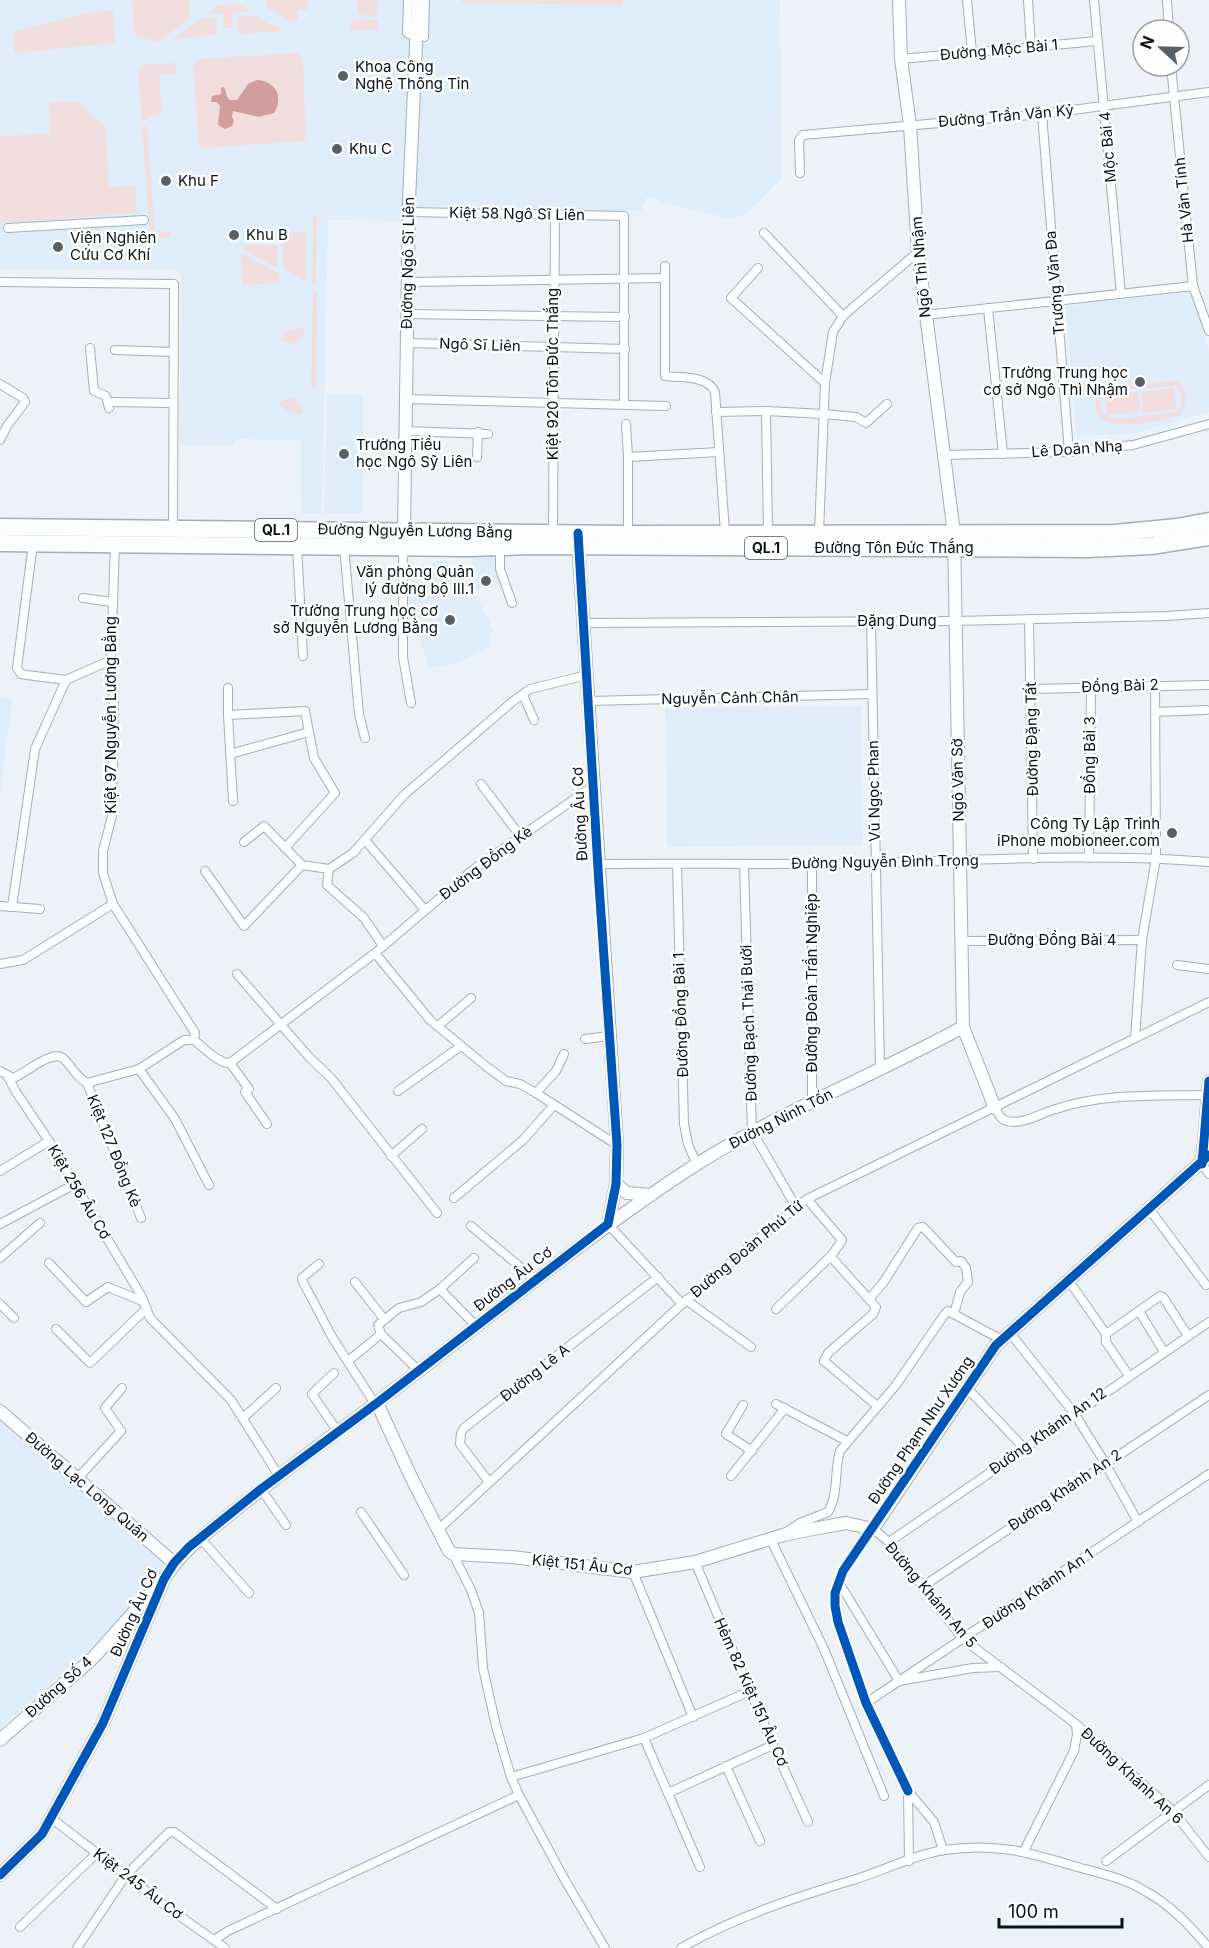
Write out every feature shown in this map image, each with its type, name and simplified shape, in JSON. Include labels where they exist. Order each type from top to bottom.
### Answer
[{"type":"highway","name":"Đường Tôn Đức Thắng","points":[[578,540],[954,541],[1115,533],[1177,527],[1209,521]]},
{"type":"highway","name":"Đường Nguyễn Lương Bằng","points":[[0,527],[173,529],[344,546],[404,539],[500,548],[578,540]]},
{"type":"highway","name":"Đường Nguyễn Lương Bằng","points":[[0,543],[307,541],[553,532],[578,540]]},
{"type":"highway","name":"Đường Tôn Đức Thắng","points":[[578,540],[628,534],[768,532],[1088,549],[1151,546],[1209,537]]},
{"type":"street","name":"Đường Ngô Sĩ Liên","points":[[408,0],[407,33],[420,34]]},
{"type":"street","name":"Đường Ngô Sĩ Liên","points":[[404,539],[409,212],[420,34],[418,0]]},
{"type":"street","points":[[420,34],[424,0]]},
{"type":"street","name":"Ngô Thì Nhậm","points":[[899,0],[901,59],[910,125],[918,252],[954,541]]},
{"type":"street","points":[[967,0],[972,52]]},
{"type":"street","points":[[1028,0],[1030,47]]},
{"type":"street","name":"Mộc Bài 4","points":[[1094,0],[1121,294]]},
{"type":"street","points":[[1167,0],[1168,18]]},
{"type":"street","name":"Đường Mộc Bài 1","points":[[901,59],[1097,41]]},
{"type":"street","name":"Hà Văn Tính","points":[[1172,78],[1193,286],[1209,331]]},
{"type":"street","name":"Đường Trần Văn Kỷ","points":[[800,173],[799,140],[803,135],[1042,114],[1209,92]]},
{"type":"street","name":"Trương Văn Đa","points":[[1042,114],[1069,452]]},
{"type":"street","name":"Kiệt 58 Ngô Sĩ Liên","points":[[409,212],[624,216],[624,280]]},
{"type":"street","name":"Kiệt 920 Tôn Đức Thắng","points":[[553,532],[552,402],[555,214]]},
{"type":"street","points":[[8,228],[144,220]]},
{"type":"street","points":[[764,233],[843,315]]},
{"type":"street","points":[[819,533],[825,383],[833,332],[843,315],[918,252]]},
{"type":"street","points":[[665,266],[665,376],[699,380],[709,384],[715,393],[725,532]]},
{"type":"street","points":[[758,268],[731,298],[825,383]]},
{"type":"street","points":[[408,282],[665,278]]},
{"type":"street","points":[[624,280],[624,404]]},
{"type":"street","points":[[0,282],[174,284],[173,529]]},
{"type":"street","points":[[925,315],[1193,286]]},
{"type":"street","points":[[988,308],[1003,454]]},
{"type":"street","points":[[408,314],[625,317]]},
{"type":"street","name":"Ngô Sĩ Liên","points":[[407,343],[625,349]]},
{"type":"street","points":[[90,348],[94,391],[105,395],[109,405],[173,403]]},
{"type":"street","points":[[116,350],[173,352]]},
{"type":"street","points":[[0,384],[25,401],[0,440]]},
{"type":"street","points":[[406,399],[666,406]]},
{"type":"street","points":[[716,412],[766,411],[824,414],[856,417],[866,423],[887,404]]},
{"type":"street","points":[[766,411],[768,532]]},
{"type":"street","points":[[626,424],[628,534]]},
{"type":"street","name":"Lê Doãn Nhạ","points":[[943,455],[1069,452],[1133,445],[1209,424]]},
{"type":"street","points":[[406,431],[488,434]]},
{"type":"street","points":[[477,457],[478,432]]},
{"type":"street","points":[[628,457],[719,452]]},
{"type":"street","points":[[404,539],[404,657],[411,703]]},
{"type":"street","name":"Đường Âu Cơ","points":[[0,1875],[42,1834],[51,1818],[102,1723],[164,1579],[174,1563],[200,1538],[261,1489],[376,1404],[608,1224],[616,1184],[617,1145],[578,540]]},
{"type":"street","points":[[303,656],[307,541]]},
{"type":"street","name":"Ngô Văn Sở","points":[[954,541],[963,1028]]},
{"type":"street","points":[[33,543],[18,671],[27,675],[66,680],[111,660]]},
{"type":"street","name":"Kiệt 97 Nguyễn Lương Bằng","points":[[115,543],[111,660],[114,705],[112,816],[103,851],[103,873],[113,904],[195,1033],[194,1040]]},
{"type":"street","points":[[344,546],[359,714],[365,738]]},
{"type":"street","points":[[500,548],[500,569],[512,603]]},
{"type":"street","points":[[83,598],[112,602]]},
{"type":"street","name":"Đặng Dung","points":[[584,623],[954,621],[1209,613]]},
{"type":"street","name":"Đường Đặng Tất","points":[[1029,619],[1034,859]]},
{"type":"street","name":"Vũ Ngọc Phan","points":[[871,621],[880,1069]]},
{"type":"street","points":[[244,842],[264,826],[302,865],[329,869],[353,853],[404,795],[530,689],[586,675]]},
{"type":"street","points":[[12,907],[35,749],[66,680]]},
{"type":"street","points":[[1135,1038],[1142,940],[1156,858],[1155,685]]},
{"type":"street","name":"Đồng Bài 2","points":[[1032,689],[1209,685]]},
{"type":"street","name":"Đồng Bài 3","points":[[1089,858],[1091,687]]},
{"type":"street","points":[[228,688],[233,801]]},
{"type":"street","name":"Nguyễn Cảnh Chân","points":[[588,701],[872,694]]},
{"type":"street","points":[[523,695],[534,720]]},
{"type":"street","points":[[228,716],[303,710],[306,713],[316,764],[335,793],[285,848]]},
{"type":"street","points":[[1155,712],[1206,710]]},
{"type":"street","points":[[230,754],[309,732]]},
{"type":"street","points":[[481,784],[520,837]]},
{"type":"street","name":"Đường Đồng Kè","points":[[230,1063],[375,953],[474,868],[593,786]]},
{"type":"street","points":[[365,840],[425,910]]},
{"type":"street","name":"Đường Nguyễn Đình Trọng","points":[[598,864],[812,864],[1089,858],[1156,858],[1209,862]]},
{"type":"street","name":"Đường Đồng Bài 1","points":[[677,864],[684,1124],[688,1144],[697,1165]]},
{"type":"street","name":"Đường Bạch Thái Bưởi","points":[[744,864],[752,1131],[796,1206]]},
{"type":"street","name":"Đường Đoàn Trần Nghiệp","points":[[812,864],[812,1102]]},
{"type":"street","points":[[205,871],[243,926],[302,865]]},
{"type":"street","points":[[329,869],[327,885],[364,918],[383,946]]},
{"type":"street","points":[[0,964],[22,960],[113,904]]},
{"type":"street","points":[[0,906],[40,909]]},
{"type":"street","name":"Đường Đồng Bài 4","points":[[961,941],[1142,940]]},
{"type":"street","points":[[375,953],[430,1020],[461,1046],[506,1081],[520,1084],[536,1093],[617,1145]]},
{"type":"street","points":[[1177,965],[1209,969]]},
{"type":"street","points":[[237,974],[309,1058],[331,1078],[437,1213]]},
{"type":"street","points":[[438,1026],[471,998]]},
{"type":"street","name":"Đường Đoàn Phú Tứ","points":[[438,1530],[684,1302],[796,1206],[1209,1002]]},
{"type":"street","points":[[963,1028],[995,1108],[1001,1118],[1007,1121],[1024,1121],[1081,1101],[1207,1095]]},
{"type":"street","name":"Đường Ninh Tốn","points":[[608,1224],[752,1131],[963,1028]]},
{"type":"street","points":[[585,1039],[609,1036]]},
{"type":"street","points":[[0,1071],[8,1077],[17,1077],[44,1060],[57,1056],[62,1057],[78,1079],[87,1083],[139,1069],[184,1040],[194,1040],[213,1056],[230,1063],[249,1089],[245,1092],[267,1124]]},
{"type":"street","points":[[398,1091],[461,1046]]},
{"type":"street","points":[[536,1093],[556,1071],[564,1054]]},
{"type":"street","points":[[139,1069],[175,1119],[209,1185]]},
{"type":"street","name":"Kiệt 256 Âu Cơ","points":[[8,1077],[75,1184],[150,1318],[231,1400],[279,1476]]},
{"type":"street","points":[[1207,1164],[1209,1081]]},
{"type":"street","name":"Kiệt 127 Đồng Kè","points":[[87,1083],[141,1218]]},
{"type":"street","points":[[454,1198],[524,1140],[554,1105]]},
{"type":"street","points":[[390,1156],[422,1129]]},
{"type":"street","points":[[0,1171],[49,1141]]},
{"type":"street","name":"Đường Phạm Như Xương","points":[[908,1791],[866,1703],[838,1622],[835,1606],[838,1581],[996,1345],[1150,1210],[1207,1164]]},
{"type":"street","points":[[0,1224],[75,1184]]},
{"type":"street","points":[[616,1184],[627,1193],[651,1195]]},
{"type":"street","points":[[776,1309],[832,1255],[842,1240],[807,1199]]},
{"type":"street","points":[[1150,1210],[1206,1285]]},
{"type":"street","points":[[0,1258],[40,1223]]},
{"type":"street","points":[[608,1224],[684,1302],[751,1347]]},
{"type":"street","points":[[471,1226],[536,1280]]},
{"type":"street","points":[[869,1299],[883,1283],[918,1228],[923,1227],[955,1261],[961,1261],[964,1264],[968,1282],[960,1292],[954,1314]]},
{"type":"street","points":[[832,1255],[832,1258],[876,1307],[873,1314],[828,1353],[824,1361],[877,1406]]},
{"type":"street","points":[[419,1371],[381,1334],[378,1325],[399,1308],[421,1302],[440,1289],[474,1258]]},
{"type":"street","points":[[49,1263],[86,1302],[108,1287],[144,1305],[90,1363],[56,1329]]},
{"type":"street","points":[[319,1264],[302,1280],[332,1336],[376,1404],[438,1530],[471,1590],[479,1613],[483,1668],[511,1777],[566,1882],[605,1948]]},
{"type":"street","name":"Đường Lê A","points":[[489,1482],[460,1444],[464,1428],[658,1277]]},
{"type":"street","points":[[1070,1281],[1106,1334],[1106,1342],[1129,1376]]},
{"type":"street","points":[[355,1282],[384,1319]]},
{"type":"street","points":[[440,1289],[476,1326]]},
{"type":"street","points":[[1106,1334],[1160,1296],[1188,1336]]},
{"type":"street","points":[[0,1304],[14,1318]]},
{"type":"street","points":[[884,1796],[777,1537],[800,1523],[828,1512],[834,1500],[837,1460],[840,1451],[896,1385],[948,1311],[1006,1336],[1074,1413],[1138,1522]]},
{"type":"street","points":[[1138,1311],[1164,1352]]},
{"type":"street","name":"Đường Khánh An 12","points":[[889,1542],[1209,1322]]},
{"type":"street","points":[[348,1361],[381,1334]]},
{"type":"street","points":[[334,1373],[312,1394],[338,1432]]},
{"type":"street","points":[[77,1479],[121,1431],[105,1408],[122,1388]]},
{"type":"street","points":[[243,1418],[276,1388]]},
{"type":"street","points":[[968,1389],[1024,1448]]},
{"type":"street","name":"Đường Khánh An 2","points":[[922,1587],[1209,1395]]},
{"type":"street","points":[[776,1404],[847,1441]]},
{"type":"street","points":[[743,1405],[726,1434],[752,1451]]},
{"type":"street","points":[[731,1476],[785,1408]]},
{"type":"street","name":"Đường Lạc Long Quân","points":[[0,1411],[174,1563]]},
{"type":"street","name":"Đường Khánh An 1","points":[[866,1703],[1209,1474]]},
{"type":"street","points":[[261,1489],[286,1525]]},
{"type":"street","points":[[361,1512],[404,1575]]},
{"type":"street","name":"Kiệt 151 Âu Cơ","points":[[453,1554],[512,1557],[633,1572],[695,1562],[777,1537],[846,1523],[873,1529]]},
{"type":"street","name":"Đường Khánh An 5","points":[[873,1529],[889,1542],[963,1639],[1076,1724]]},
{"type":"street","points":[[200,1538],[249,1593]]},
{"type":"street","name":"Hẻm 82 Kiệt 151 Âu Cơ","points":[[695,1562],[808,1822]]},
{"type":"street","points":[[633,1572],[693,1717]]},
{"type":"street","name":"Đường Số 4","points":[[0,1740],[93,1658],[164,1579]]},
{"type":"street","points":[[838,1581],[899,1681],[973,1668],[1001,1667]]},
{"type":"street","points":[[511,1777],[644,1738],[750,1691]]},
{"type":"street","points":[[1024,1851],[1074,1750],[1076,1724]]},
{"type":"street","name":"Đường Khánh An 6","points":[[1076,1724],[1172,1810],[1209,1857]]},
{"type":"street","points":[[644,1738],[700,1867]]},
{"type":"street","points":[[668,1793],[773,1745]]},
{"type":"street","points":[[726,1766],[760,1841]]},
{"type":"street","points":[[1106,1861],[1172,1810],[1209,1785]]},
{"type":"street","points":[[908,1791],[934,1822],[943,1851]]},
{"type":"street","points":[[908,1791],[909,1861]]},
{"type":"street","points":[[218,1945],[228,1931],[519,1795]]},
{"type":"street","name":"Kiệt 245 Âu Cơ","points":[[51,1818],[218,1945]]},
{"type":"street","points":[[77,1948],[126,1875],[169,1832],[174,1832],[277,1909]]},
{"type":"street","points":[[681,1948],[754,1912],[943,1851],[985,1846],[1024,1851],[1129,1882],[1170,1908],[1209,1948]]},
{"type":"street","points":[[20,1927],[97,1853]]},
{"type":"shaded area","points":[[0,0],[780,0],[782,178],[747,214],[728,218],[665,203],[655,198],[646,198],[641,211],[405,209],[401,210],[401,221],[328,220],[322,513],[302,513],[301,440],[235,439],[235,445],[180,446],[181,275],[175,269],[0,269]]},
{"type":"shaded area","points":[[132,0],[151,0],[151,2],[189,0],[190,19],[157,42],[135,35]]},
{"type":"shaded area","points":[[267,0],[307,0],[308,10],[298,10],[298,21],[291,21],[267,8]]},
{"type":"shaded area","points":[[357,0],[377,0],[378,13],[369,17],[358,13]]},
{"type":"shaded area","points":[[462,0],[623,0],[622,5],[462,3]]},
{"type":"shaded area","points":[[238,4],[251,12],[232,13],[233,28],[224,28],[223,13],[207,14],[219,5]]},
{"type":"shaded area","points":[[113,10],[115,43],[14,53],[14,31],[83,14]]},
{"type":"shaded area","points":[[256,16],[284,31],[238,34],[237,17]]},
{"type":"shaded area","points":[[216,17],[217,34],[172,40],[200,19]]},
{"type":"shaded area","points":[[362,19],[378,20],[378,30],[349,30],[352,22]]},
{"type":"shaded area","points":[[297,53],[303,59],[306,137],[304,141],[202,148],[199,146],[193,65],[199,59]]},
{"type":"shaded area","points":[[176,63],[176,73],[159,75],[162,114],[142,120],[138,69],[144,65]]},
{"type":"shaded area","points":[[257,80],[269,83],[276,91],[278,101],[274,113],[259,117],[233,111],[232,126],[225,129],[218,125],[220,106],[217,102],[211,102],[212,96],[221,94],[223,87],[230,100],[237,100],[248,84]]},
{"type":"shaded area","points":[[78,102],[105,127],[109,187],[135,186],[137,213],[0,223],[0,136],[50,134],[49,103]]},
{"type":"shaded area","points":[[142,126],[147,126],[155,233],[170,232],[171,237],[155,238],[150,235]]},
{"type":"shaded area","points":[[313,215],[317,215],[316,284],[312,284]]},
{"type":"shaded area","points":[[306,232],[306,281],[283,269],[283,233]]},
{"type":"shaded area","points":[[242,245],[277,245],[277,268],[243,249]]},
{"type":"shaded area","points":[[244,254],[279,274],[280,283],[242,285],[241,255]]},
{"type":"shaded area","points":[[313,292],[317,292],[316,387],[311,387]]},
{"type":"shaded area","name":"Trường Trung học cơ sở Ngô Thì Nhậm","points":[[1191,292],[1209,353],[1209,412],[1135,433],[1076,437],[1066,306]]},
{"type":"shaded area","points":[[304,328],[304,334],[296,344],[281,340],[284,333]]},
{"type":"shaded area","points":[[1177,381],[1184,390],[1186,399],[1184,408],[1177,417],[1123,425],[1110,423],[1101,418],[1096,409],[1097,394],[1106,387]],"holes":[[[1176,386],[1181,403],[1180,409],[1174,413],[1115,419],[1102,413],[1100,400],[1104,393],[1114,390]]]},
{"type":"shaded area","points":[[1174,388],[1176,409],[1143,413],[1141,392]]},
{"type":"shaded area","points":[[1138,392],[1140,412],[1107,415],[1106,395]]},
{"type":"shaded area","name":"Trường Tiểu học Ngô Sỹ Liên","points":[[327,394],[363,395],[362,513],[324,513]]},
{"type":"shaded area","points":[[294,398],[302,408],[302,414],[291,413],[280,406],[279,402]]},
{"type":"shaded area","points":[[472,556],[498,556],[499,585],[473,591]]},
{"type":"shaded area","name":"Trường Trung học cơ sở Nguyễn Lương Bằng","points":[[447,559],[454,593],[475,594],[494,631],[488,635],[491,645],[459,662],[430,668],[409,608],[408,569]]},
{"type":"shaded area","points":[[0,696],[12,699],[0,794]]},
{"type":"shaded area","points":[[861,706],[863,845],[667,847],[665,708]]},
{"type":"shaded area","points":[[0,1411],[170,1565],[89,1650],[0,1729]]},
{"type":"cycle path","points":[[0,1875],[42,1834],[103,1723],[164,1579],[174,1563],[189,1547],[261,1489],[377,1403],[608,1224],[616,1184],[617,1145],[578,533]]},
{"type":"cycle path","points":[[1202,1164],[1209,1081]]},
{"type":"cycle path","points":[[908,1791],[866,1703],[838,1622],[835,1593],[843,1571],[996,1345],[1209,1155]]},
{"type":"place","name":"Khoa Công Nghệ Thông Tin","points":[[343,76]]},
{"type":"place","name":"Khu C","points":[[337,149]]},
{"type":"place","name":"Khu F","points":[[166,181]]},
{"type":"place","name":"Khu B","points":[[234,235]]},
{"type":"place","name":"Viện Nghiên Cứu Cơ Khí","points":[[58,247]]},
{"type":"place","name":"Trường Trung học cơ sở Ngô Thì Nhậm","points":[[1140,382]]},
{"type":"place","name":"Trường Tiểu học Ngô Sỹ Liên","points":[[344,454]]},
{"type":"place","name":"Văn phòng Quản lý đường bộ III.1","points":[[486,581]]},
{"type":"place","name":"Trường Trung học cơ sở Nguyễn Lương Bằng","points":[[450,620]]},
{"type":"place","name":"Công Ty Lập Trình iPhone mobioneer.com","points":[[1172,833]]}]
